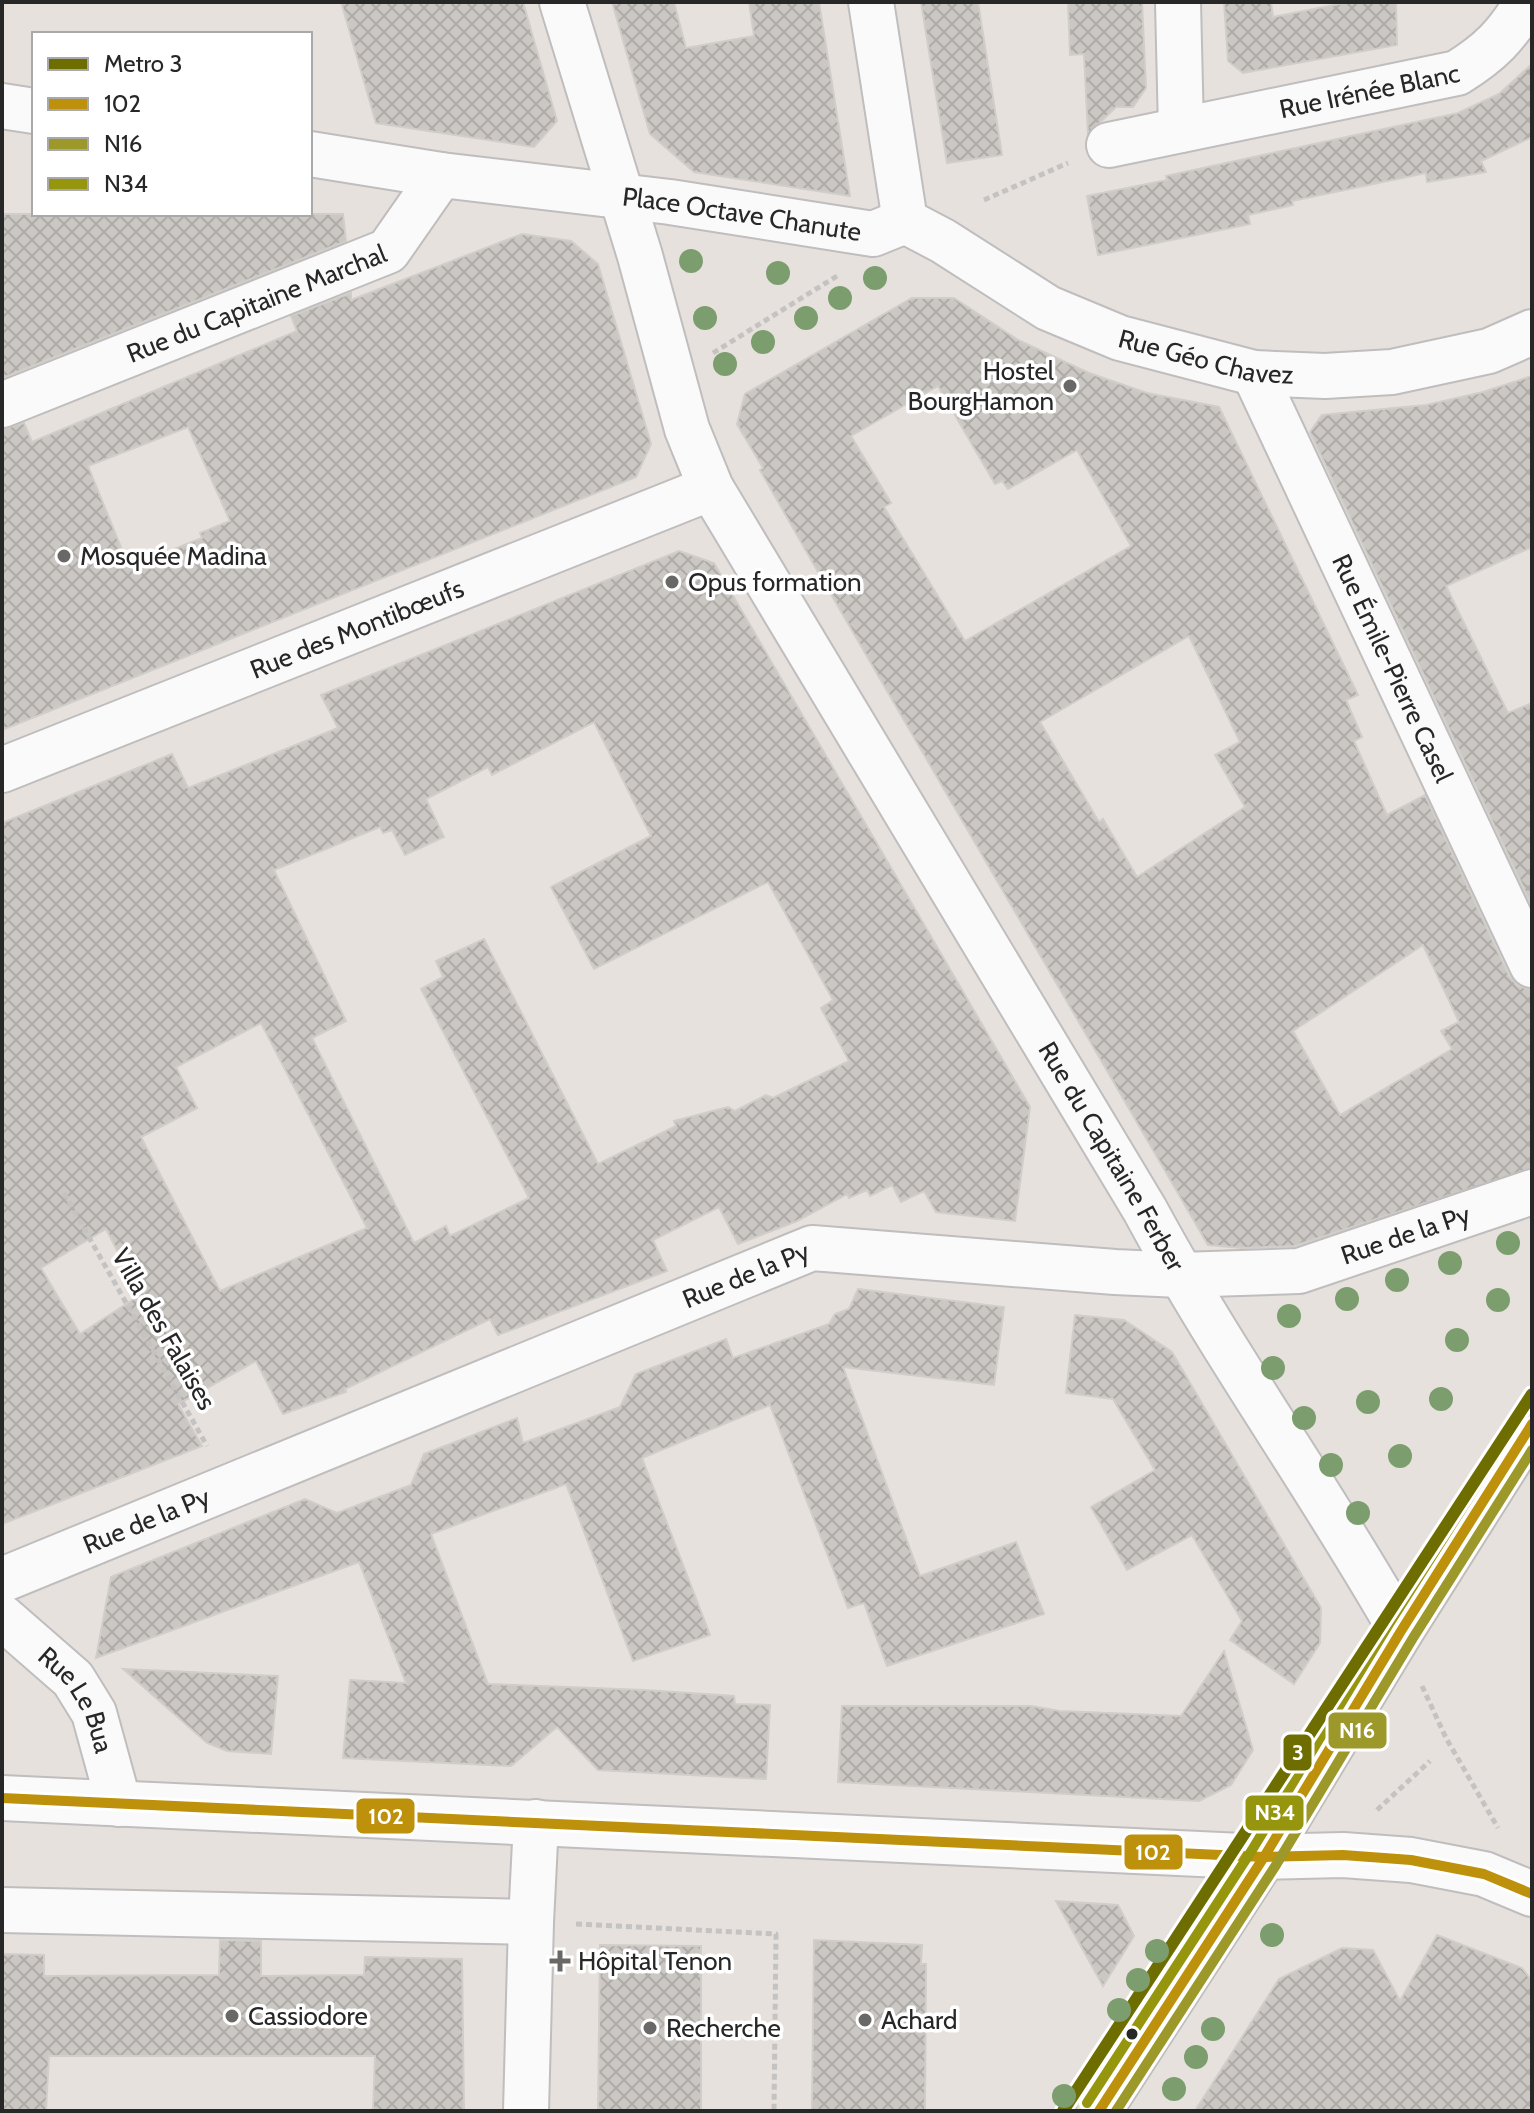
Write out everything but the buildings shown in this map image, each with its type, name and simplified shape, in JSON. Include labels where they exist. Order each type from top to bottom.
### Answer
[{"type":"main road","points":[[1099,2111],[1264,1857],[1401,1631],[1532,1424]]},
{"type":"street","points":[[312,154],[441,175],[622,198],[562,2]]},
{"type":"street","points":[[871,2],[905,221]]},
{"type":"street","points":[[1178,2],[1181,130]]},
{"type":"street","name":"Rue Irénée Blanc","points":[[1109,145],[1457,73],[1488,53],[1507,33],[1527,2]]},
{"type":"street","points":[[2,106],[32,111]]},
{"type":"street","name":"Rue du Capitaine Marchal","points":[[2,405],[388,251],[441,175]]},
{"type":"street","name":"Place Octave Chanute","points":[[687,429],[622,198],[670,202],[873,234],[905,221]]},
{"type":"street","name":"Rue Géo Chavez","points":[[905,221],[943,241],[1048,308],[1120,338],[1254,373],[1325,376],[1392,372],[1489,351],[1532,332]]},
{"type":"street","name":"Rue Émile-Pierre Casel","points":[[1254,373],[1532,965]]},
{"type":"street","name":"Rue du Capitaine Ferber","points":[[687,429],[711,488],[1145,1210],[1180,1275],[1371,1578],[1401,1631]]},
{"type":"street","name":"Rue des Montibœufs","points":[[2,770],[711,488]]},
{"type":"street","name":"Rue de la Py","points":[[2,1580],[812,1248],[1180,1275],[1299,1271],[1532,1192]]},
{"type":"street","name":"Rue Le Bua","points":[[2,1617],[73,1679],[94,1713],[119,1804]]},
{"type":"street","points":[[2,1798],[1264,1857],[1343,1855],[1411,1860],[1484,1874],[1532,1894]]},
{"type":"street","points":[[526,2111],[536,1822]]},
{"type":"street","points":[[2,1910],[531,1922]]},
{"type":"path","points":[[984,200],[1109,145]]},
{"type":"path","name":"Place Octave Chanute","points":[[703,358],[842,273]]},
{"type":"path","name":"Villa des Falaises","points":[[64,1193],[230,1485]]},
{"type":"path","points":[[1401,1631],[1446,1738],[1501,1833]]},
{"type":"path","points":[[1375,1812],[1430,1761]]},
{"type":"path","points":[[531,1922],[776,1934],[774,2111]]},
{"type":"metro line","name":"3","points":[[1063,2111],[1532,1394]]},
{"type":"transit line","name":"N34","points":[[1087,2103],[1252,1850],[1389,1624],[1520,1417]]},
{"type":"transit line","name":"102","points":[[1099,2111],[1264,1857],[1401,1631],[1532,1424]]},
{"type":"transit line","name":"N16","points":[[1116,2111],[1276,1865],[1413,1638],[1532,1450]]},
{"type":"transit line","name":"102","points":[[2,1798],[1264,1857],[1343,1855],[1411,1860],[1484,1874],[1532,1894]]},
{"type":"place","name":"Hostel BourgHamon","points":[[1070,386]]},
{"type":"place","name":"Mosquée Madina","points":[[64,556]]},
{"type":"place","name":"Opus formation","points":[[672,582]]},
{"type":"place","name":"Hôpital Tenon","points":[[560,1961]]},
{"type":"place","name":"Cassiodore","points":[[232,2016]]},
{"type":"place","name":"Achard","points":[[865,2020]]},
{"type":"place","name":"Recherche","points":[[650,2028]]}]
